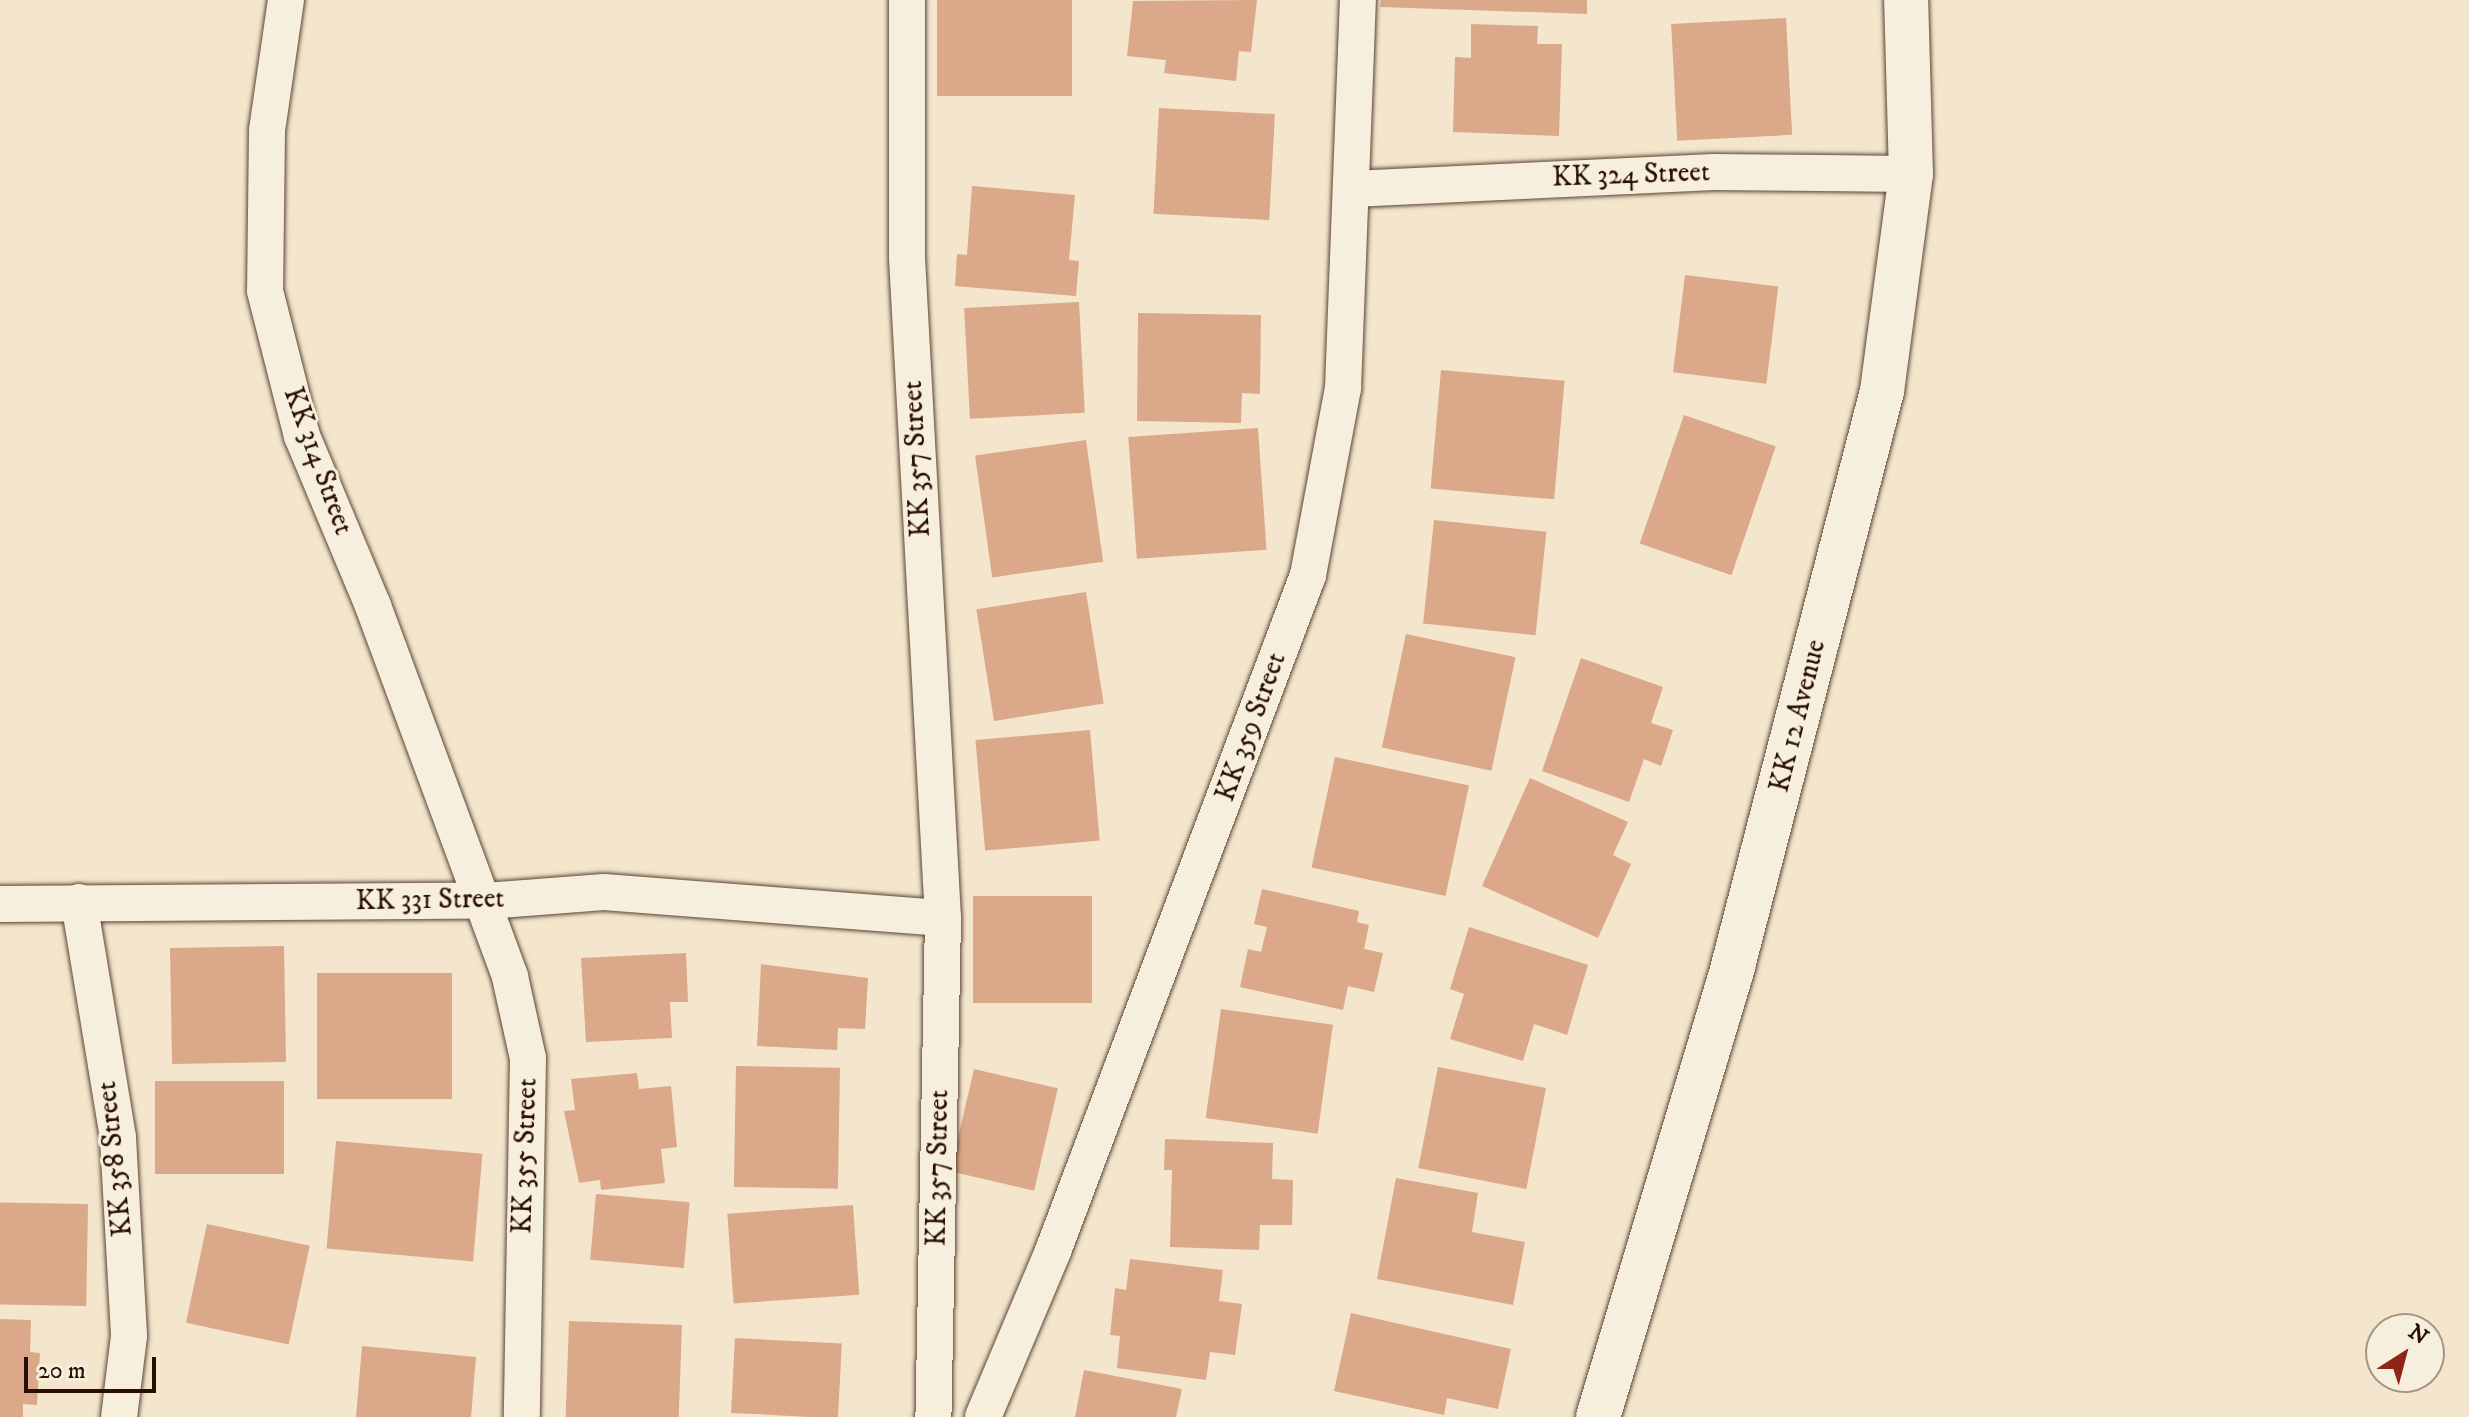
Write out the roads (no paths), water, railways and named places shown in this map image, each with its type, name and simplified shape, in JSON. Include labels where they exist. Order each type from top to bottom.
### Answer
[{"type":"main road","name":"KK 12 Avenue","points":[[1598,1417],[1733,966],[1882,391],[1911,174],[1906,0]]},
{"type":"street","name":"KK 314 Street","points":[[286,0],[267,131],[265,291],[302,436],[486,901]]},
{"type":"street","name":"KK 357 Street","points":[[907,0],[908,274],[943,918],[933,1417]]},
{"type":"street","name":"KK 359 Street","points":[[983,1417],[1048,1265],[1308,575],[1343,388],[1358,0]]},
{"type":"street","name":"KK 324 Street","points":[[1352,189],[1714,172],[1911,174]]},
{"type":"street","name":"KK 331 Street","points":[[0,904],[486,901],[604,892],[943,918]]},
{"type":"street","name":"KK 355 Street","points":[[486,901],[528,1058],[522,1417]]},
{"type":"street","name":"KK 358 Street","points":[[79,902],[118,1138],[129,1336],[119,1417]]}]
